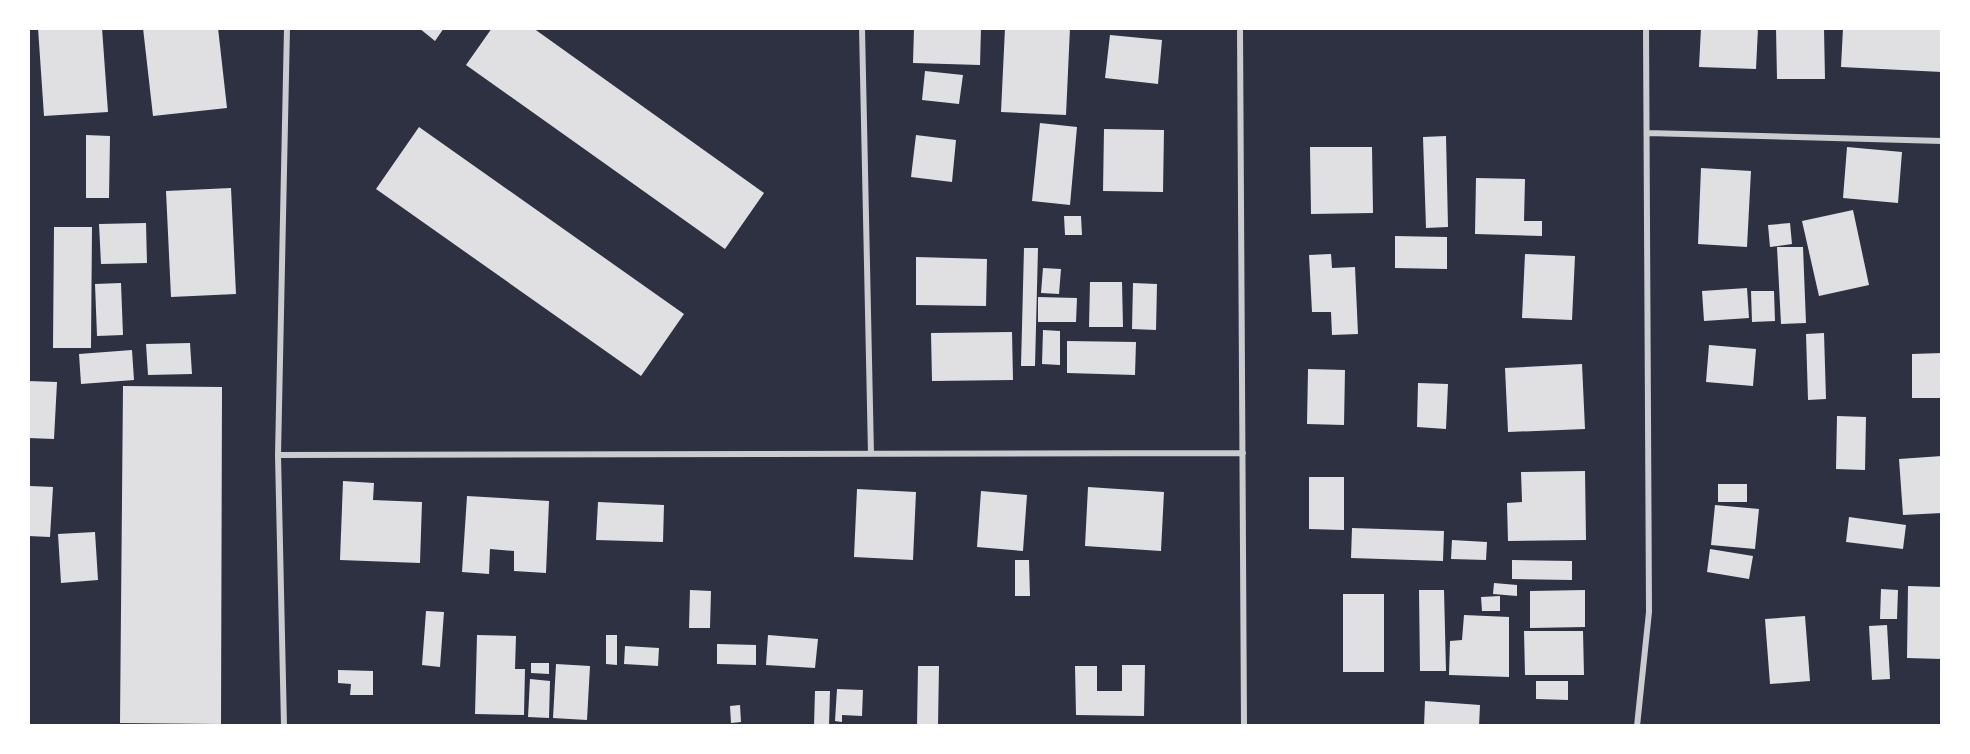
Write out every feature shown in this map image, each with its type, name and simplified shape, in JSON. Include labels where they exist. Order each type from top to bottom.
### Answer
[{"type":"street","points":[[284,726],[278,455],[286,28]]},
{"type":"street","points":[[862,28],[871,454]]},
{"type":"street","points":[[1240,28],[1244,726]]},
{"type":"street","points":[[1637,726],[1649,612],[1646,28]]},
{"type":"street","points":[[1647,133],[1941,141]]},
{"type":"street","points":[[278,455],[1243,453]]},
{"type":"building","points":[[38,28],[102,28],[108,112],[44,116]]},
{"type":"building","points":[[143,28],[218,28],[227,108],[153,116]]},
{"type":"building","points":[[419,28],[444,28],[435,41]]},
{"type":"building","points":[[492,28],[533,28],[764,193],[725,249],[466,65]]},
{"type":"building","points":[[914,28],[981,28],[980,65],[913,63]]},
{"type":"building","points":[[1005,28],[1070,28],[1066,115],[1001,112]]},
{"type":"building","points":[[1701,28],[1758,28],[1756,69],[1699,67]]},
{"type":"building","points":[[1776,28],[1824,28],[1825,79],[1777,79]]},
{"type":"building","points":[[1843,28],[1942,28],[1942,72],[1841,67]]},
{"type":"building","points":[[1110,35],[1162,40],[1158,84],[1105,78]]},
{"type":"building","points":[[925,71],[963,75],[959,104],[922,100]]},
{"type":"building","points":[[1040,123],[1077,127],[1070,205],[1032,201]]},
{"type":"building","points":[[419,127],[684,314],[641,376],[376,189]]},
{"type":"building","points":[[1104,129],[1164,130],[1163,192],[1103,191]]},
{"type":"building","points":[[86,135],[110,136],[109,198],[86,198]]},
{"type":"building","points":[[916,135],[956,140],[952,182],[911,177]]},
{"type":"building","points":[[1446,136],[1448,227],[1426,228],[1423,137]]},
{"type":"building","points":[[1310,147],[1372,147],[1373,213],[1311,214]]},
{"type":"building","points":[[1847,147],[1902,152],[1898,203],[1843,198]]},
{"type":"building","points":[[1701,168],[1751,171],[1747,247],[1698,244]]},
{"type":"building","points":[[1476,178],[1525,179],[1524,221],[1542,221],[1542,236],[1475,234]]},
{"type":"building","points":[[231,188],[236,294],[171,297],[166,191]]},
{"type":"building","points":[[1853,210],[1869,285],[1819,296],[1802,221]]},
{"type":"building","points":[[1064,216],[1081,216],[1082,235],[1065,235]]},
{"type":"building","points":[[146,223],[147,263],[101,264],[99,224]]},
{"type":"building","points":[[1790,223],[1792,244],[1770,247],[1768,225]]},
{"type":"building","points":[[54,227],[92,227],[91,348],[53,348]]},
{"type":"building","points":[[1395,236],[1447,237],[1447,269],[1395,268]]},
{"type":"building","points":[[1777,247],[1803,247],[1806,323],[1781,324]]},
{"type":"building","points":[[1024,248],[1038,248],[1035,366],[1021,366]]},
{"type":"building","points":[[1331,254],[1332,268],[1355,267],[1358,334],[1332,335],[1331,312],[1312,312],[1309,255]]},
{"type":"building","points":[[1525,254],[1575,256],[1572,320],[1522,318]]},
{"type":"building","points":[[916,257],[987,259],[986,306],[916,305]]},
{"type":"building","points":[[1043,268],[1061,269],[1059,294],[1041,293]]},
{"type":"building","points":[[1090,282],[1122,282],[1123,327],[1089,327]]},
{"type":"building","points":[[121,283],[123,335],[97,336],[95,284]]},
{"type":"building","points":[[1133,283],[1157,284],[1156,330],[1132,329]]},
{"type":"building","points":[[1747,288],[1749,318],[1704,321],[1702,291]]},
{"type":"building","points":[[1751,291],[1774,291],[1775,321],[1752,322]]},
{"type":"building","points":[[1038,297],[1077,298],[1076,322],[1038,322]]},
{"type":"building","points":[[1043,330],[1060,331],[1060,365],[1042,364]]},
{"type":"building","points":[[1012,332],[1013,380],[932,381],[931,333]]},
{"type":"building","points":[[1824,333],[1826,399],[1808,400],[1806,334]]},
{"type":"building","points":[[1067,341],[1136,342],[1135,375],[1067,373]]},
{"type":"building","points":[[190,343],[192,374],[148,375],[146,344]]},
{"type":"building","points":[[1709,345],[1756,349],[1753,386],[1706,382]]},
{"type":"building","points":[[132,350],[134,380],[81,384],[79,354]]},
{"type":"building","points":[[1942,353],[1942,398],[1912,398],[1912,354]]},
{"type":"building","points":[[1582,364],[1585,429],[1508,432],[1505,368]]},
{"type":"building","points":[[1308,369],[1345,370],[1344,425],[1307,424]]},
{"type":"building","points":[[28,381],[57,382],[54,439],[28,438]]},
{"type":"building","points":[[1418,383],[1448,384],[1446,429],[1417,427]]},
{"type":"building","points":[[123,386],[222,387],[221,724],[120,723]]},
{"type":"building","points":[[1837,416],[1866,417],[1865,470],[1836,469]]},
{"type":"building","points":[[1942,456],[1942,513],[1903,515],[1899,459]]},
{"type":"building","points":[[1585,471],[1586,540],[1508,541],[1507,503],[1522,502],[1521,472]]},
{"type":"building","points":[[1309,477],[1344,477],[1344,530],[1309,529]]},
{"type":"building","points":[[343,481],[374,483],[373,500],[422,502],[420,563],[340,560]]},
{"type":"building","points":[[1718,484],[1747,484],[1747,502],[1718,502]]},
{"type":"building","points":[[30,486],[53,487],[50,537],[28,536]]},
{"type":"building","points":[[1088,487],[1164,492],[1161,551],[1085,546]]},
{"type":"building","points":[[857,489],[916,492],[913,560],[854,557]]},
{"type":"building","points":[[981,491],[1027,495],[1023,551],[977,547]]},
{"type":"building","points":[[467,496],[549,501],[546,573],[514,571],[514,551],[490,549],[489,574],[462,572]]},
{"type":"building","points":[[598,502],[664,505],[663,542],[596,540]]},
{"type":"building","points":[[1715,505],[1759,509],[1755,549],[1711,545]]},
{"type":"building","points":[[1849,517],[1906,525],[1903,549],[1846,542]]},
{"type":"building","points":[[1352,528],[1444,531],[1443,561],[1351,558]]},
{"type":"building","points":[[95,532],[98,580],[61,583],[58,534]]},
{"type":"building","points":[[1452,540],[1487,542],[1486,560],[1451,559]]},
{"type":"building","points":[[1710,549],[1753,556],[1749,579],[1707,572]]},
{"type":"building","points":[[1015,560],[1029,560],[1030,596],[1015,596]]},
{"type":"building","points":[[1512,560],[1572,561],[1572,580],[1512,579]]},
{"type":"building","points":[[1494,583],[1517,585],[1517,596],[1493,594]]},
{"type":"building","points":[[1908,586],[1942,587],[1942,659],[1907,658]]},
{"type":"building","points":[[1881,589],[1898,590],[1897,619],[1880,619]]},
{"type":"building","points":[[690,590],[711,591],[710,628],[689,628]]},
{"type":"building","points":[[1419,590],[1444,590],[1446,671],[1420,671]]},
{"type":"building","points":[[1585,590],[1585,627],[1530,628],[1530,591]]},
{"type":"building","points":[[1343,594],[1384,594],[1384,672],[1343,672]]},
{"type":"building","points":[[1500,596],[1500,611],[1482,611],[1481,597]]},
{"type":"building","points":[[426,611],[444,612],[440,667],[422,665]]},
{"type":"building","points":[[1464,615],[1509,617],[1509,677],[1449,675],[1450,641],[1462,640]]},
{"type":"building","points":[[1805,616],[1810,681],[1770,684],[1765,619]]},
{"type":"building","points":[[1887,625],[1890,679],[1872,680],[1869,626]]},
{"type":"building","points":[[1524,631],[1583,631],[1584,675],[1525,675]]},
{"type":"building","points":[[477,635],[516,636],[515,669],[525,669],[524,715],[475,714]]},
{"type":"building","points":[[606,635],[617,635],[617,665],[606,664]]},
{"type":"building","points":[[768,635],[818,639],[815,668],[766,665]]},
{"type":"building","points":[[717,644],[756,645],[756,665],[717,664]]},
{"type":"building","points":[[625,646],[659,648],[658,666],[624,664]]},
{"type":"building","points":[[531,663],[549,663],[549,674],[531,673]]},
{"type":"building","points":[[556,664],[590,666],[587,720],[553,718]]},
{"type":"building","points":[[1122,665],[1145,665],[1144,716],[1076,715],[1075,666],[1097,666],[1097,691],[1122,691]]},
{"type":"building","points":[[918,666],[939,666],[938,726],[917,726]]},
{"type":"building","points":[[338,670],[373,671],[373,695],[350,695],[351,684],[338,683]]},
{"type":"building","points":[[530,679],[550,681],[549,718],[528,717]]},
{"type":"building","points":[[1536,681],[1568,681],[1568,700],[1536,699]]},
{"type":"building","points":[[837,689],[863,690],[862,716],[842,715],[842,722],[835,721]]},
{"type":"building","points":[[815,691],[830,691],[829,726],[814,726]]},
{"type":"building","points":[[1425,701],[1480,705],[1479,726],[1424,726]]},
{"type":"building","points":[[740,705],[741,722],[731,723],[730,706]]}]
